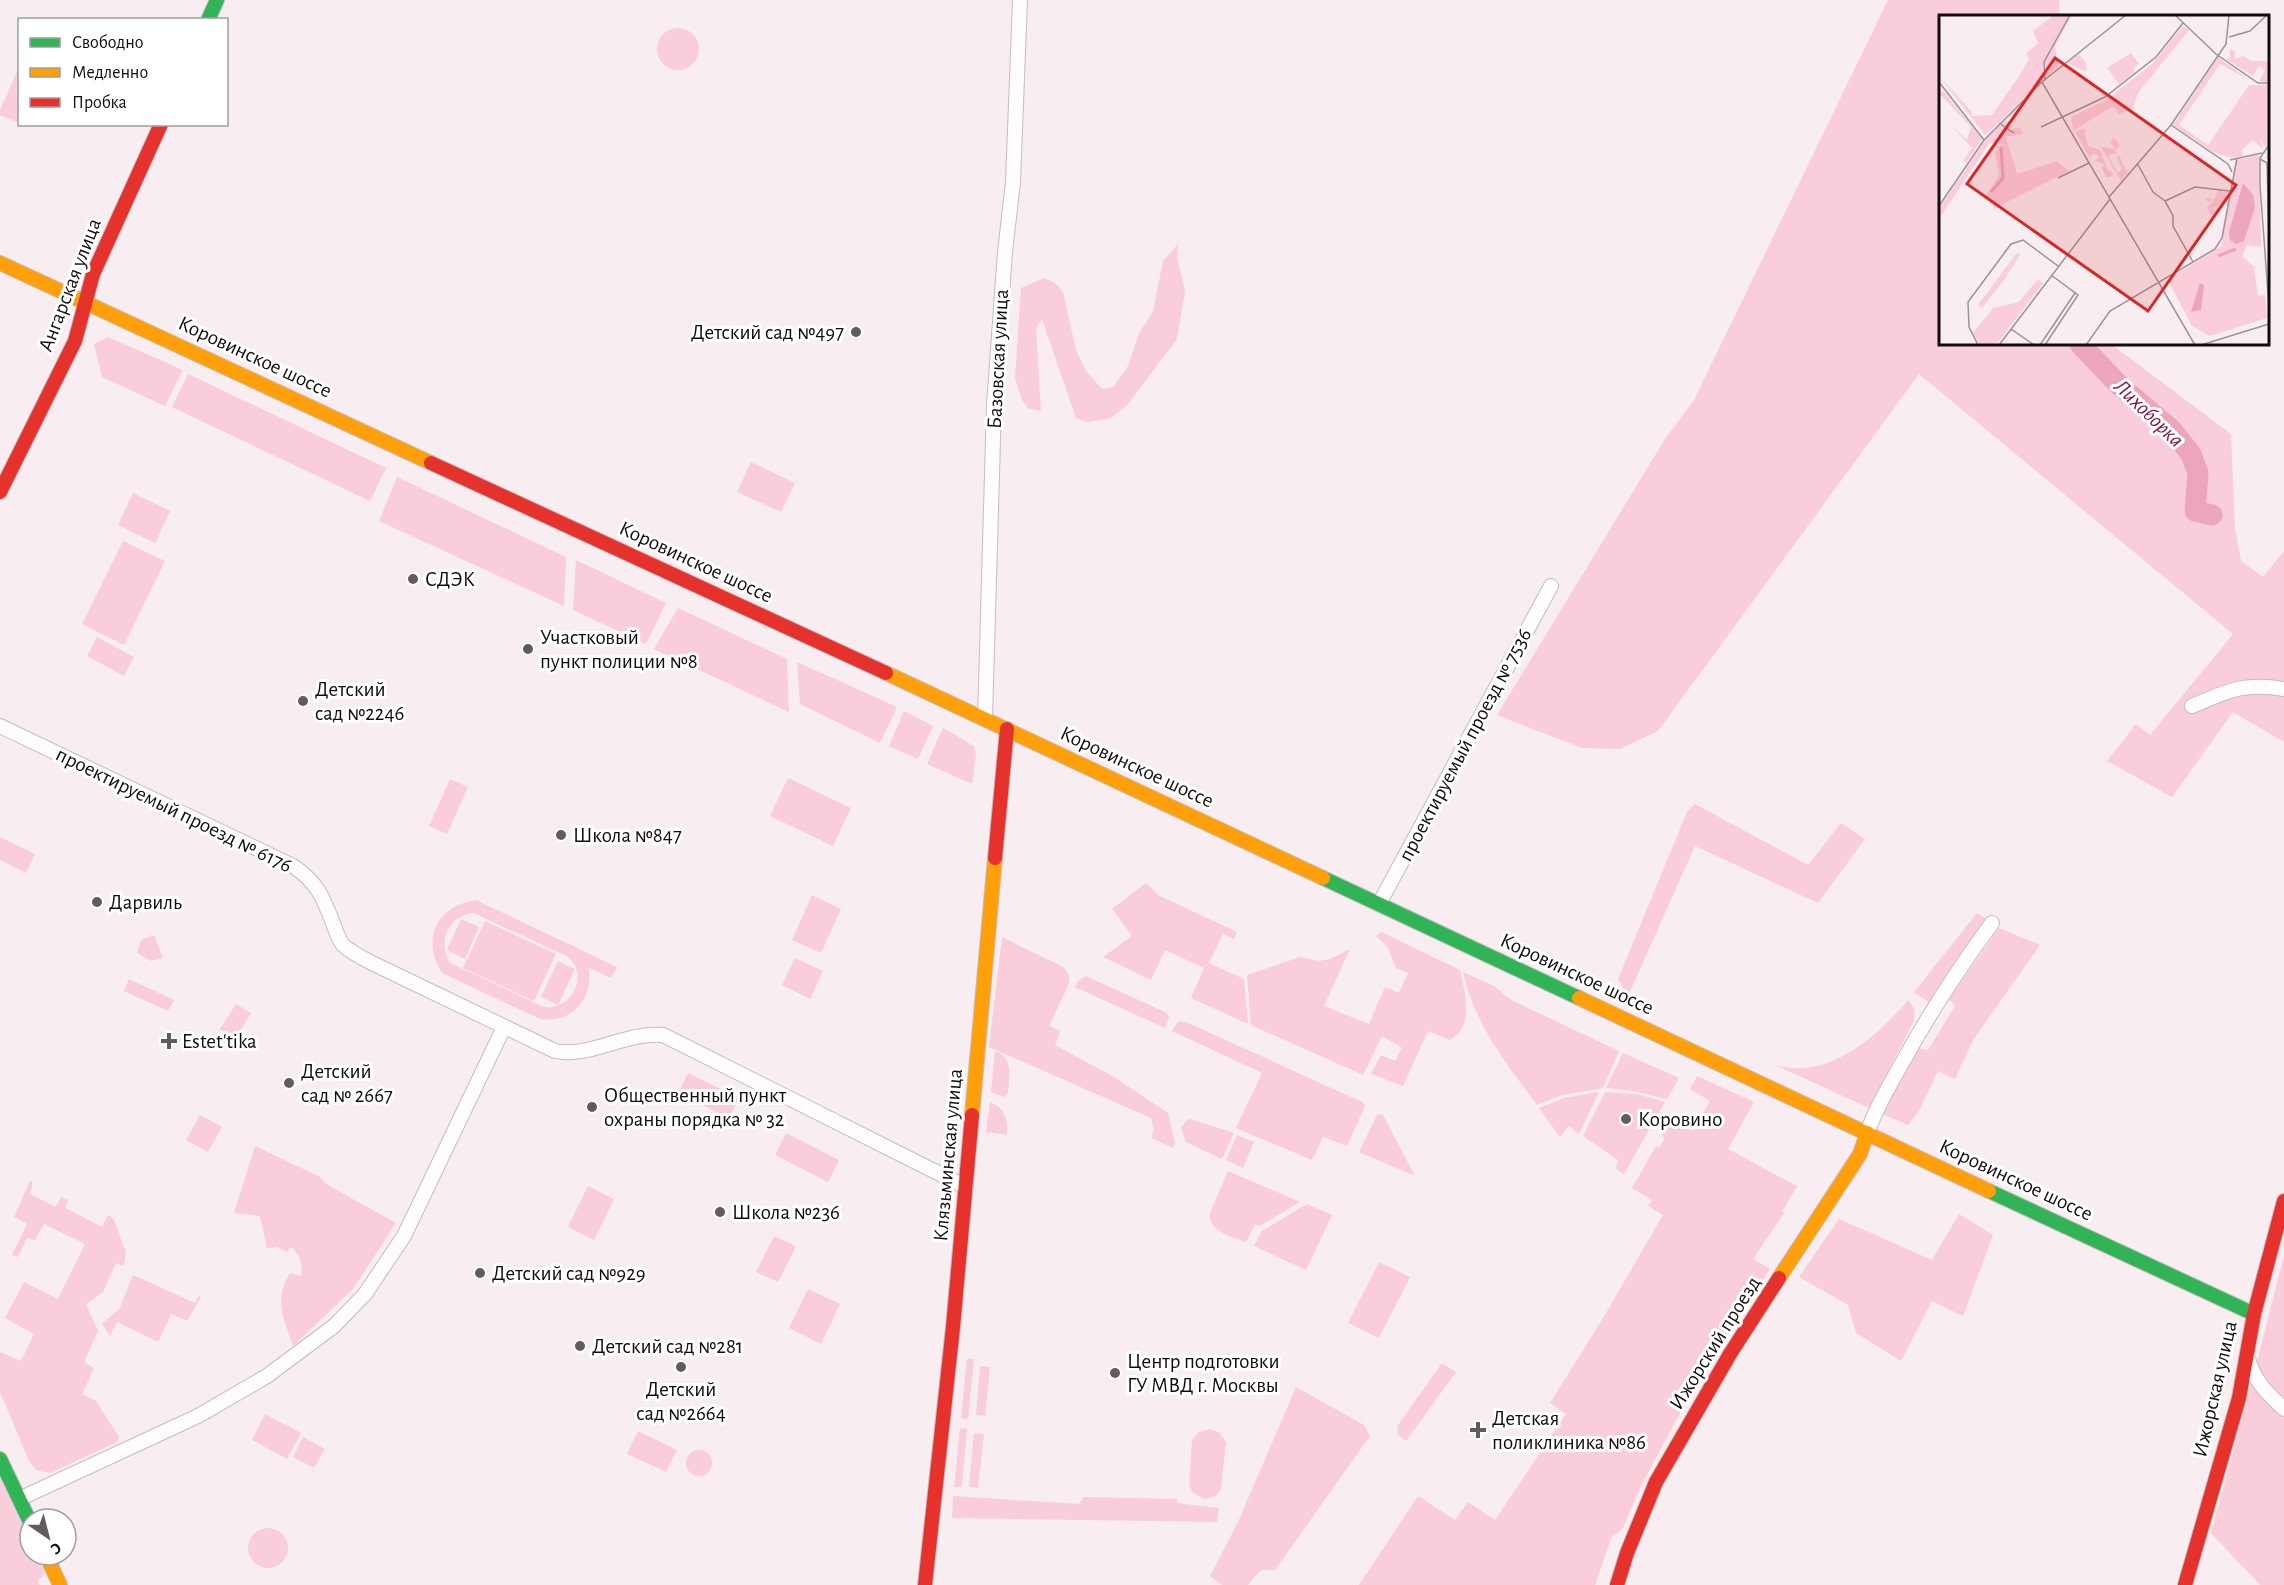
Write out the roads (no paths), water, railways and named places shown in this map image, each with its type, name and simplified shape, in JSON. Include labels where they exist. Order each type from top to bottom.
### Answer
[{"type":"main road","points":[[209,18],[217,0]]},
{"type":"main road","name":"Ангарская улица","points":[[0,492],[75,341],[93,274],[160,126]]},
{"type":"main road","name":"Коровинское шоссе","points":[[0,263],[1007,729],[2254,1314]]},
{"type":"main road","name":"Клязьминская улица","points":[[925,1585],[953,1327],[1007,729]]},
{"type":"main road","name":"Ижорский проезд","points":[[1617,1585],[1656,1482],[1730,1354],[1860,1154],[1867,1133]]},
{"type":"main road","name":"Ижорская улица","points":[[2185,1585],[2239,1398],[2254,1314],[2284,1202]]},
{"type":"main road","points":[[0,1459],[23,1507]]},
{"type":"main road","points":[[52,1567],[60,1585]]},
{"type":"street","name":"Базовская улица","points":[[985,719],[994,405],[1005,252],[1013,182],[1020,0]]},
{"type":"street","name":"проектируемый проезд № 7536","points":[[1379,904],[1551,586]]},
{"type":"street","points":[[2192,706],[2243,687],[2284,689]]},
{"type":"street","name":"проектируемый проезд № 6176","points":[[0,726],[293,866],[306,874],[318,888],[342,944],[351,951],[504,1027],[564,1053],[635,1036],[663,1035],[966,1187]]},
{"type":"street","points":[[1867,1133],[1875,1113],[1924,1022],[1992,923]]},
{"type":"street","points":[[19,1499],[198,1416],[267,1376],[334,1326],[365,1294],[404,1236],[504,1027]]},
{"type":"street","points":[[2248,1356],[2253,1374],[2263,1390],[2284,1409]]},
{"type":"waterway","name":"Лихоборка","points":[[2081,345],[2120,386],[2171,429],[2191,454],[2198,473],[2195,511],[2212,515]]},
{"type":"place","name":"Детский сад №497","points":[[856,332]]},
{"type":"place","name":"СДЭК","points":[[413,579]]},
{"type":"place","name":"Участковый пункт полиции №8","points":[[528,649]]},
{"type":"place","name":"Детский сад №2246","points":[[303,701]]},
{"type":"place","name":"Школа №847","points":[[561,835]]},
{"type":"place","name":"Дарвиль","points":[[97,902]]},
{"type":"place","name":"Estet'tika","points":[[169,1041]]},
{"type":"place","name":"Детский сад № 2667","points":[[289,1083]]},
{"type":"place","name":"Общественный пункт охраны порядка № 32","points":[[592,1107]]},
{"type":"place","name":"Коровино","points":[[1626,1119]]},
{"type":"place","name":"Школа №236","points":[[720,1212]]},
{"type":"place","name":"Детский сад №929","points":[[480,1273]]},
{"type":"place","name":"Детский сад №281","points":[[580,1346]]},
{"type":"place","name":"Детский сад №2664","points":[[681,1367]]},
{"type":"place","name":"Центр подготовки ГУ МВД г. Москвы","points":[[1115,1373]]},
{"type":"place","name":"Детская поликлиника №86","points":[[1478,1430]]}]
